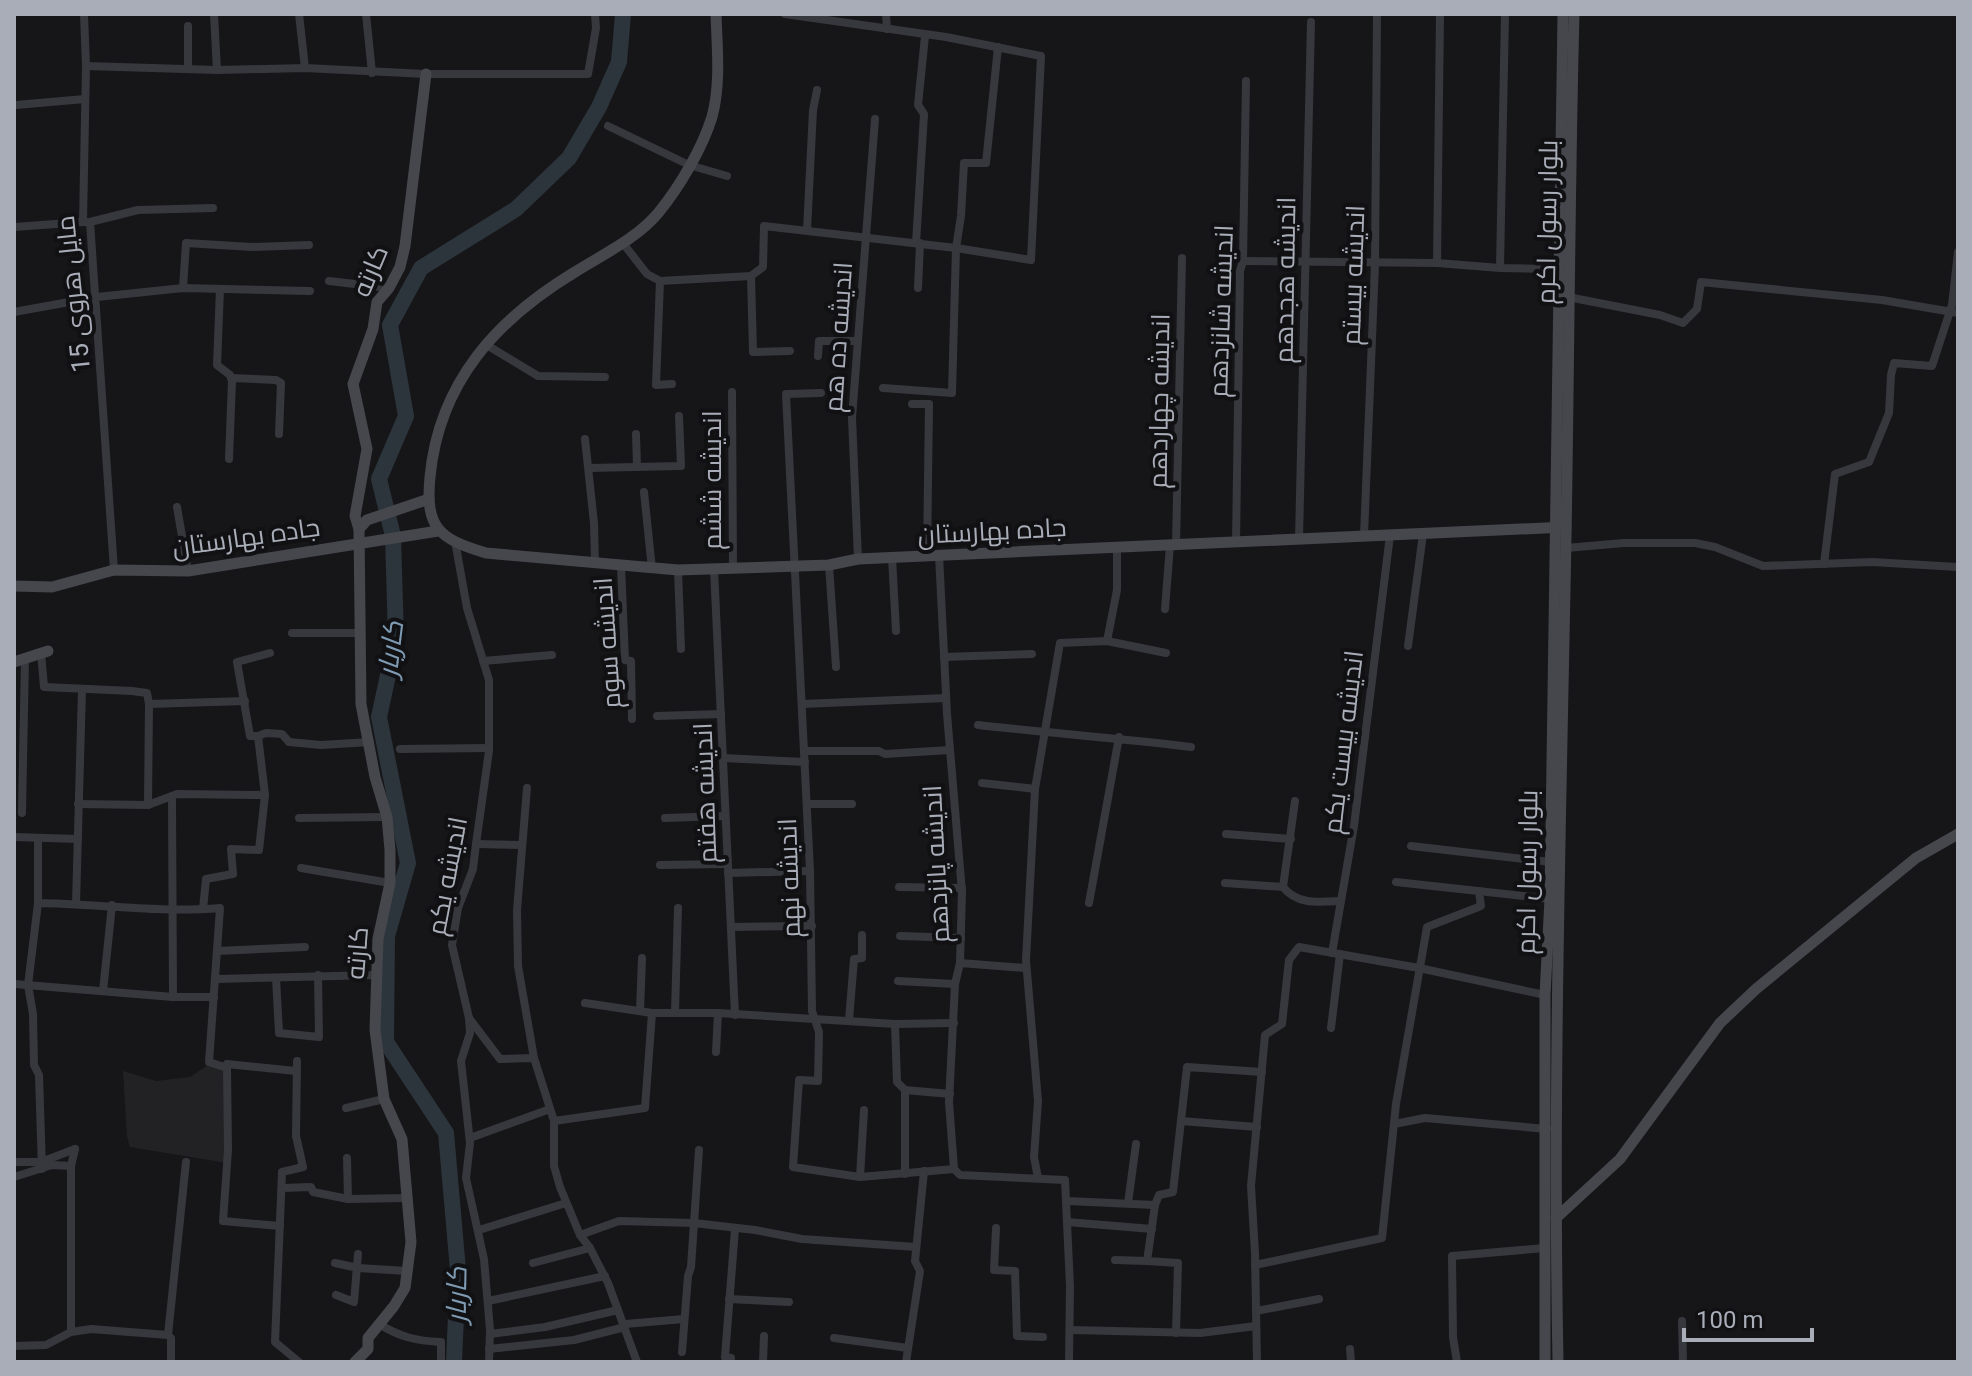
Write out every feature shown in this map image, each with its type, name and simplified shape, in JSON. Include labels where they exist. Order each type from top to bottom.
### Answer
[{"type":"street","name":"مایل هروی 15","points":[[84,14],[87,222],[97,297],[114,570]]},
{"type":"street","points":[[214,14],[217,70]]},
{"type":"street","points":[[299,14],[305,68]]},
{"type":"street","points":[[366,14],[372,73]]},
{"type":"street","points":[[86,66],[217,70],[305,68],[426,74],[588,74],[596,28],[595,14]]},
{"type":"street","points":[[438,531],[430,504],[434,451],[471,361],[485,344],[541,293],[622,242],[658,213],[689,165],[711,118],[715,102],[716,14]]},
{"type":"street","points":[[622,242],[647,274],[660,281],[751,276],[763,267],[764,226],[918,243],[1031,260],[1041,56],[785,14]]},
{"type":"street","points":[[886,14],[887,29]]},
{"type":"street","name":"اندیشه بیستم","points":[[1364,536],[1375,264],[1377,14]]},
{"type":"street","points":[[1437,263],[1440,14]]},
{"type":"street","points":[[1500,268],[1505,14]]},
{"type":"street","name":"بلوار رسول اکرم","points":[[1545,1362],[1545,1248],[1550,1218],[1566,548],[1560,527],[1557,269],[1563,14]]},
{"type":"street","name":"بلوار رسول اکرم","points":[[1558,1362],[1550,1218],[1545,995],[1574,14]]},
{"type":"street","name":"اندیشه هجدهم","points":[[1299,539],[1311,22]]},
{"type":"street","points":[[188,26],[188,68]]},
{"type":"street","points":[[918,288],[924,114],[918,105],[925,36]]},
{"type":"street","points":[[883,388],[952,393],[956,248],[964,163],[986,163],[998,47]]},
{"type":"street","name":"کارته","points":[[356,1360],[368,1349],[368,1338],[405,1288],[411,1242],[402,1139],[384,1099],[375,1030],[378,939],[390,883],[387,817],[375,777],[361,704],[360,542],[363,524],[355,516],[367,449],[353,384],[373,329],[377,302],[400,267],[405,246],[426,74]]},
{"type":"street","name":"اندیشه شانزدهم","points":[[1236,542],[1246,81]]},
{"type":"street","points":[[807,230],[813,110],[817,90]]},
{"type":"street","points":[[16,105],[85,99]]},
{"type":"street","name":"اندیشه ده هم","points":[[858,559],[852,418],[875,119]]},
{"type":"street","points":[[608,126],[689,165],[727,176]]},
{"type":"street","points":[[14,227],[87,222],[138,210],[213,208]]},
{"type":"street","points":[[183,288],[186,243],[252,247],[309,245]]},
{"type":"street","points":[[1824,564],[1835,474],[1869,462],[1889,413],[1894,363],[1932,366],[1953,312],[1958,252]]},
{"type":"street","name":"اندیشه چهاردهم","points":[[1165,609],[1173,545],[1182,258]]},
{"type":"street","points":[[1243,261],[1437,263],[1557,269]]},
{"type":"street","points":[[751,276],[753,352],[790,351]]},
{"type":"street","points":[[329,281],[389,288]]},
{"type":"street","points":[[660,281],[656,385],[672,384]]},
{"type":"street","points":[[1568,297],[1660,315],[1683,323],[1697,309],[1701,282],[1882,300],[1953,312]]},
{"type":"street","points":[[14,312],[97,297],[183,288],[310,291]]},
{"type":"street","points":[[220,289],[217,365],[231,378],[276,380],[281,383],[279,434]]},
{"type":"street","points":[[818,356],[819,341],[857,341]]},
{"type":"street","points":[[485,344],[538,376],[605,377]]},
{"type":"street","points":[[229,459],[231,378]]},
{"type":"street","name":"اندیشه ششم","points":[[732,392],[733,568]]},
{"type":"street","name":"اندیشه نهم","points":[[821,393],[786,394],[805,751],[813,1018],[819,1032],[818,1081],[799,1080],[793,1167],[860,1177]]},
{"type":"street","name":"اندیشه پانزدهم","points":[[912,404],[929,404],[933,555],[962,888],[950,1094],[954,1169]]},
{"type":"street","points":[[589,468],[681,466],[679,416]]},
{"type":"street","points":[[636,434],[637,466]]},
{"type":"street","points":[[585,439],[595,564]]},
{"type":"street","points":[[644,492],[652,569]]},
{"type":"street","points":[[363,524],[398,508],[430,504]]},
{"type":"street","points":[[177,507],[188,571]]},
{"type":"street","name":"جاده بهارستان","points":[[14,586],[52,587],[114,570],[188,571],[438,531],[486,553],[678,570],[794,567],[892,557],[1560,527]]},
{"type":"street","points":[[1408,646],[1423,534]]},
{"type":"street","name":"اندیشه بیست یکم","points":[[1331,1028],[1340,901],[1354,826],[1390,535]]},
{"type":"street","name":"اندیشه یکم","points":[[455,541],[467,608],[489,680],[489,748],[473,869],[458,908],[452,945],[469,1018],[470,1033],[461,1061],[470,1138],[466,1178],[479,1230],[488,1301],[489,1362]]},
{"type":"street","points":[[1566,548],[1624,543],[1695,543],[1715,547],[1763,566],[1872,562],[1958,567]]},
{"type":"street","points":[[1107,641],[1117,590],[1117,547]]},
{"type":"street","points":[[892,557],[896,631]]},
{"type":"street","name":"اندیشه سوم","points":[[621,565],[625,660],[631,661],[632,719]]},
{"type":"street","points":[[829,565],[836,667]]},
{"type":"street","name":"اندیشه هفتم","points":[[714,569],[735,1015]]},
{"type":"street","points":[[678,570],[681,649]]},
{"type":"street","points":[[292,633],[360,633]]},
{"type":"street","points":[[1038,1178],[1034,1157],[1038,1101],[1026,968],[1035,789],[1060,643],[1107,641],[1166,653]]},
{"type":"street","points":[[22,813],[20,660],[44,652],[44,687],[147,693],[148,805]]},
{"type":"street","points":[[270,653],[237,662],[250,736],[282,734],[289,742],[321,745],[370,742]]},
{"type":"street","points":[[944,657],[1032,654]]},
{"type":"street","points":[[483,661],[552,655]]},
{"type":"street","points":[[76,904],[82,690]]},
{"type":"street","points":[[802,704],[946,698]]},
{"type":"street","points":[[149,704],[245,701]]},
{"type":"street","points":[[657,716],[721,714]]},
{"type":"street","points":[[978,725],[1119,737],[1191,747]]},
{"type":"street","points":[[203,909],[206,879],[233,874],[231,849],[259,850],[265,795],[258,736]]},
{"type":"street","points":[[1089,903],[1119,737]]},
{"type":"street","points":[[400,749],[489,748]]},
{"type":"street","points":[[805,751],[879,751],[885,754],[950,750]]},
{"type":"street","points":[[723,758],[805,762]]},
{"type":"street","points":[[982,783],[1035,789]]},
{"type":"street","points":[[527,788],[517,910],[518,966],[534,1058],[554,1121],[554,1166],[580,1235],[605,1276],[637,1362]]},
{"type":"street","points":[[78,804],[148,805],[177,794],[265,795]]},
{"type":"street","points":[[172,798],[173,997]]},
{"type":"street","points":[[1295,801],[1283,887],[1290,896],[1310,902],[1340,901]]},
{"type":"street","points":[[807,804],[852,804]]},
{"type":"street","points":[[665,818],[725,816]]},
{"type":"street","points":[[299,818],[387,817]]},
{"type":"street","points":[[1226,834],[1291,839]]},
{"type":"street","points":[[1550,1218],[1620,1159],[1720,1023],[1738,1006],[1916,858],[1958,834]]},
{"type":"street","points":[[14,837],[78,839]]},
{"type":"street","points":[[38,838],[38,903],[28,985],[33,1014],[34,1065],[39,1075],[41,1165]]},
{"type":"street","points":[[476,844],[522,845]]},
{"type":"street","points":[[1411,846],[1550,862]]},
{"type":"street","points":[[660,865],[810,871]]},
{"type":"street","points":[[301,868],[390,883]]},
{"type":"street","points":[[1396,882],[1550,899]]},
{"type":"street","points":[[1225,883],[1283,887]]},
{"type":"street","points":[[899,887],[962,888]]},
{"type":"street","points":[[1255,1265],[1382,1238],[1394,1124],[1427,927],[1481,906],[1479,891]]},
{"type":"street","points":[[38,903],[172,910],[220,908],[209,1062],[227,1068]]},
{"type":"street","points":[[103,991],[112,905]]},
{"type":"street","points":[[675,1012],[678,908]]},
{"type":"street","points":[[731,927],[812,926]]},
{"type":"street","points":[[849,1020],[854,959],[862,958],[862,935]]},
{"type":"street","points":[[900,936],[961,938]]},
{"type":"street","points":[[217,951],[305,947]]},
{"type":"street","points":[[1257,1362],[1251,1186],[1265,1035],[1282,1024],[1289,960],[1299,947],[1545,995]]},
{"type":"street","points":[[640,1011],[642,958]]},
{"type":"street","points":[[960,963],[1026,968]]},
{"type":"street","points":[[276,978],[279,1033],[319,1037],[318,975]]},
{"type":"street","points":[[217,979],[376,975]]},
{"type":"street","points":[[898,981],[955,984]]},
{"type":"street","points":[[14,984],[173,997],[214,997]]},
{"type":"street","points":[[585,1003],[652,1013],[718,1013],[895,1024],[954,1023]]},
{"type":"street","points":[[554,1121],[645,1108],[652,1013]]},
{"type":"street","points":[[716,1052],[718,1013]]},
{"type":"street","points":[[469,1018],[500,1059],[534,1058]]},
{"type":"street","points":[[895,1024],[897,1082],[905,1090],[950,1094]]},
{"type":"street","points":[[280,1226],[223,1221],[228,1150],[227,1064],[296,1066],[296,1136],[303,1167],[282,1172],[282,1188],[275,1342],[299,1362]]},
{"type":"street","points":[[1147,1261],[1155,1205],[1159,1195],[1173,1192],[1187,1067],[1262,1072]]},
{"type":"street","points":[[905,1090],[905,1174]]},
{"type":"street","points":[[346,1108],[384,1099]]},
{"type":"street","points":[[470,1138],[550,1109]]},
{"type":"street","points":[[864,1110],[860,1177],[954,1169],[960,1175],[1065,1180],[1069,1362]]},
{"type":"street","points":[[1394,1124],[1425,1118],[1547,1129]]},
{"type":"street","points":[[1181,1121],[1257,1127]]},
{"type":"street","points":[[1128,1203],[1136,1144]]},
{"type":"street","points":[[14,1177],[75,1149],[71,1166],[71,1332]]},
{"type":"street","points":[[682,1352],[699,1150]]},
{"type":"street","points":[[347,1158],[348,1199]]},
{"type":"street","points":[[14,1162],[71,1166]]},
{"type":"street","points":[[171,1362],[171,1338],[168,1335],[186,1162]]},
{"type":"street","points":[[906,1362],[920,1271],[915,1261],[924,1171]]},
{"type":"street","points":[[282,1188],[311,1187],[313,1192],[348,1199],[407,1198]]},
{"type":"street","points":[[1067,1201],[1155,1205]]},
{"type":"street","points":[[479,1230],[566,1203]]},
{"type":"street","points":[[580,1235],[619,1221],[694,1223],[802,1239],[916,1247]]},
{"type":"street","points":[[1067,1222],[1152,1229]]},
{"type":"street","points":[[996,1228],[994,1270],[1015,1271],[1017,1336],[1043,1337]]},
{"type":"street","points":[[730,1362],[731,1358],[725,1357],[735,1229]]},
{"type":"street","points":[[533,1263],[590,1248]]},
{"type":"street","points":[[1457,1362],[1453,1337],[1452,1256],[1545,1248]]},
{"type":"street","points":[[336,1295],[354,1302],[358,1254]]},
{"type":"street","points":[[1115,1260],[1178,1263],[1176,1333]]},
{"type":"street","points":[[335,1263],[358,1268],[407,1271]]},
{"type":"street","points":[[488,1301],[605,1276]]},
{"type":"street","points":[[729,1299],[789,1302]]},
{"type":"street","points":[[1256,1311],[1319,1299]]},
{"type":"street","points":[[490,1334],[545,1327],[618,1310]]},
{"type":"street","points":[[489,1349],[574,1340],[625,1325],[684,1319]]},
{"type":"street","points":[[1682,1321],[1683,1362]]},
{"type":"street","points":[[379,1324],[406,1338],[441,1342],[441,1362]]},
{"type":"street","points":[[1070,1330],[1200,1333],[1256,1326]]},
{"type":"street","points":[[14,1346],[46,1345],[71,1332],[91,1329],[168,1335]]},
{"type":"street","points":[[763,1362],[764,1336]]},
{"type":"street","points":[[834,1338],[908,1348]]},
{"type":"street","points":[[1350,1349],[1351,1362]]},
{"type":"shaded area","points":[[208,1065],[226,1069],[227,1163],[130,1147],[123,1071],[156,1081],[190,1077]]},
{"type":"waterway","name":"کاربار","points":[[454,1362],[458,1270],[446,1133],[386,1042],[387,936],[408,863],[379,717],[396,638],[393,536],[379,479],[406,416],[390,325],[421,268],[516,209],[569,158],[599,107],[619,62],[623,14]]}]
